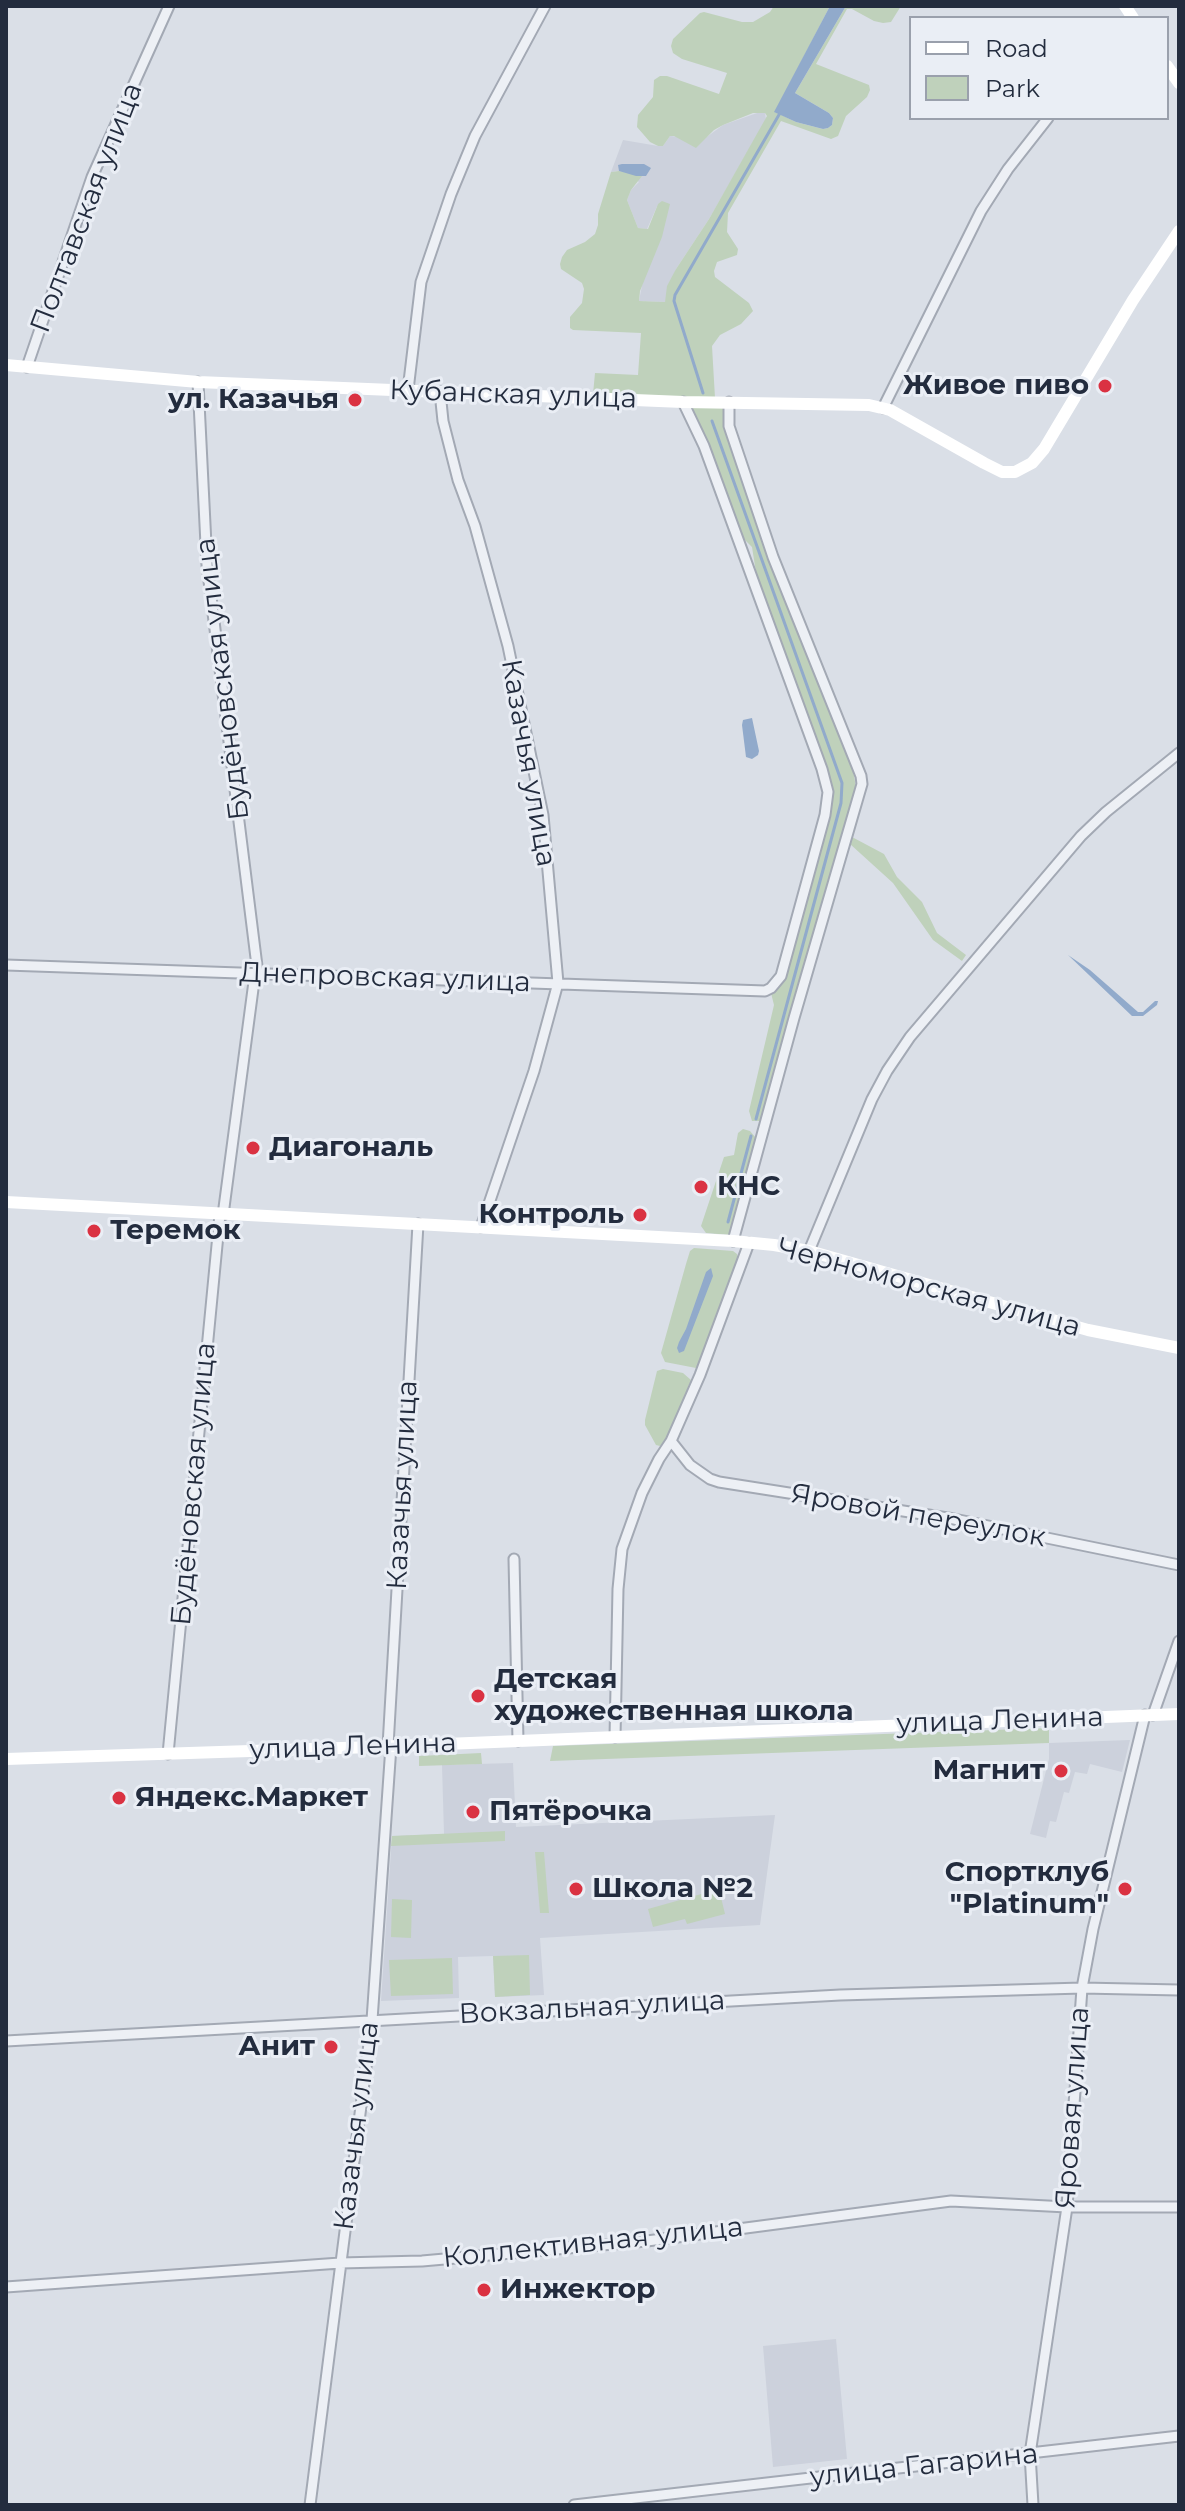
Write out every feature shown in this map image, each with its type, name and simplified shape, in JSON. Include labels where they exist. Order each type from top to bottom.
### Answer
[{"type":"street","name":"Полтавская улица","points":[[27,367],[92,177],[169,6]]},
{"type":"street","points":[[408,390],[421,282],[451,194],[475,136],[545,6]]},
{"type":"street","points":[[883,408],[981,211],[1008,169],[1046,120]]},
{"type":"street","name":"Кубанская улица","points":[[6,365],[198,382],[683,402],[869,405],[883,408],[1005,472],[1022,470],[1038,458],[1133,300],[1179,231]]},
{"type":"street","name":"Будёновская улица","points":[[168,1754],[222,1215],[256,974],[209,588],[198,382]]},
{"type":"street","name":"Казачья улица","points":[[440,392],[443,421],[454,465],[475,526],[508,646],[543,815],[558,983],[534,1071],[481,1227]]},
{"type":"street","name":"Днепровская улица","points":[[6,965],[765,991],[771,988],[781,976],[825,815],[828,792],[704,446],[683,402]]},
{"type":"street","points":[[729,402],[729,426],[773,557],[862,784],[733,1241]]},
{"type":"street","points":[[809,1251],[872,1099],[910,1037],[1081,836],[1179,753]]},
{"type":"street","name":"Черноморская улица","points":[[6,1202],[733,1241],[809,1251],[1088,1330],[1179,1348]]},
{"type":"street","name":"Казачья улица","points":[[310,2505],[372,2020],[418,1224]]},
{"type":"street","points":[[615,1737],[618,1589],[622,1549],[642,1493],[671,1441],[700,1375],[749,1243]]},
{"type":"street","name":"Яровой переулок","points":[[671,1441],[690,1465],[719,1482],[954,1519],[1179,1565]]},
{"type":"street","points":[[514,1559],[518,1741]]},
{"type":"street","name":"Яровая улица","points":[[1033,2505],[1030,2454],[1067,2207],[1082,1988],[1093,1929],[1149,1715],[1179,1641]]},
{"type":"street","name":"улица Ленина","points":[[6,1759],[1179,1714]]},
{"type":"street","name":"Вокзальная улица","points":[[6,2041],[799,1997],[1082,1988],[1179,1990]]},
{"type":"street","name":"Коллективная улица","points":[[6,2287],[340,2263],[414,2262],[647,2241],[951,2201],[1067,2207],[1179,2207]]},
{"type":"street","name":"улица Гагарина","points":[[574,2505],[1179,2436]]},
{"type":"shaded area","points":[[765,113],[766,120],[676,269],[665,302],[639,301],[658,204],[647,229],[638,228],[627,200],[639,182],[619,171],[611,172],[623,140],[663,146],[670,136],[704,139],[723,125]]},
{"type":"shaded area","points":[[1130,1740],[1122,1772],[1090,1764],[1087,1774],[1075,1772],[1069,1793],[1064,1792],[1056,1822],[1050,1821],[1046,1838],[1030,1834],[1049,1759],[1049,1743]]},
{"type":"shaded area","name":"Школа №2","points":[[513,1763],[516,1827],[775,1815],[760,1925],[540,1938],[544,1995],[495,1997],[493,1956],[458,1957],[459,1998],[381,2001],[392,1836],[444,1834],[442,1765]]},
{"type":"shaded area","points":[[836,2339],[847,2459],[773,2467],[763,2346]]},
{"type":"green space","points":[[774,6],[830,6],[775,112],[796,122],[823,129],[832,125],[833,118],[795,93],[846,6],[901,6],[891,22],[883,23],[847,9],[816,64],[869,85],[867,97],[846,116],[838,136],[831,139],[781,121],[728,213],[727,232],[738,249],[737,255],[717,262],[715,277],[749,303],[753,311],[741,324],[720,335],[712,346],[715,398],[593,394],[595,373],[638,375],[641,333],[570,328],[570,317],[582,303],[584,289],[582,283],[561,269],[562,257],[567,250],[595,234],[611,172],[642,176],[627,200],[638,228],[648,229],[662,201],[670,204],[662,237],[640,291],[639,301],[665,302],[667,286],[676,269],[709,219],[767,116],[765,113],[753,113],[723,125],[696,148],[674,136],[670,136],[663,146],[650,142],[637,127],[638,115],[653,97],[654,80],[660,76],[719,94],[727,73],[682,59],[673,53],[671,46],[673,39],[700,13],[753,22]]},
{"type":"green space","points":[[692,407],[724,408],[724,423],[770,559],[853,770],[856,787],[759,1121],[752,1121],[749,1111],[774,1005],[771,993],[831,800],[758,585],[752,547],[739,534]]},
{"type":"green space","points":[[852,837],[884,854],[897,877],[922,902],[937,933],[966,955],[962,961],[933,940],[893,883],[850,844]]},
{"type":"green space","points":[[743,1129],[756,1138],[731,1235],[706,1233],[701,1226],[724,1157],[734,1155],[738,1133]]},
{"type":"green space","points":[[694,1248],[733,1251],[738,1258],[699,1367],[696,1368],[665,1362],[661,1353],[690,1251]]},
{"type":"green space","points":[[663,1369],[683,1373],[691,1380],[668,1437],[660,1446],[656,1445],[645,1420],[657,1371]]},
{"type":"green space","points":[[1049,1728],[1049,1743],[550,1761],[553,1746]]},
{"type":"green space","points":[[481,1753],[482,1764],[419,1766],[419,1756]]},
{"type":"green space","points":[[505,1831],[505,1841],[391,1846],[392,1836]]},
{"type":"green space","points":[[535,1852],[544,1852],[549,1913],[540,1913]]},
{"type":"green space","points":[[719,1889],[725,1914],[687,1924],[685,1919],[653,1927],[648,1909]]},
{"type":"green space","points":[[392,1899],[412,1900],[411,1938],[391,1937]]},
{"type":"green space","points":[[529,1955],[530,1995],[495,1997],[493,1956]]},
{"type":"green space","points":[[452,1958],[453,1994],[391,1996],[389,1960]]},
{"type":"water","points":[[830,6],[846,6],[795,93],[833,118],[832,125],[823,129],[774,112]]},
{"type":"water","points":[[644,164],[651,168],[646,176],[636,176],[619,171],[618,165]]},
{"type":"water","points":[[752,718],[759,751],[752,759],[746,757],[742,725],[743,720]]},
{"type":"water","points":[[1068,955],[1138,1012],[1143,1012],[1155,1001],[1158,1001],[1157,1005],[1143,1016],[1132,1016]]},
{"type":"water","points":[[711,1268],[713,1276],[684,1351],[679,1353],[679,1342],[706,1272]]},
{"type":"waterway","points":[[703,393],[674,301],[675,295],[780,113]]},
{"type":"waterway","points":[[712,421],[842,783],[841,803],[756,1119]]},
{"type":"waterway","points":[[728,1222],[751,1136]]},
{"type":"place","name":"Живое пиво","points":[[1105,386]]},
{"type":"place","name":"ул. Казачья","points":[[355,400]]},
{"type":"place","name":"Диагональ","points":[[253,1148]]},
{"type":"place","name":"КНС","points":[[701,1187]]},
{"type":"place","name":"Контроль","points":[[640,1215]]},
{"type":"place","name":"Теремок","points":[[94,1231]]},
{"type":"place","name":"Детская художественная школа","points":[[478,1696]]},
{"type":"place","name":"Магнит","points":[[1061,1771]]},
{"type":"place","name":"Яндекс.Маркет","points":[[119,1798]]},
{"type":"place","name":"Пятёрочка","points":[[473,1812]]},
{"type":"place","name":"Школа №2","points":[[576,1889]]},
{"type":"place","name":"Спортклуб \"Platinum\"","points":[[1125,1889]]},
{"type":"place","name":"Анит","points":[[331,2047]]},
{"type":"place","name":"Инжектор","points":[[484,2290]]}]
